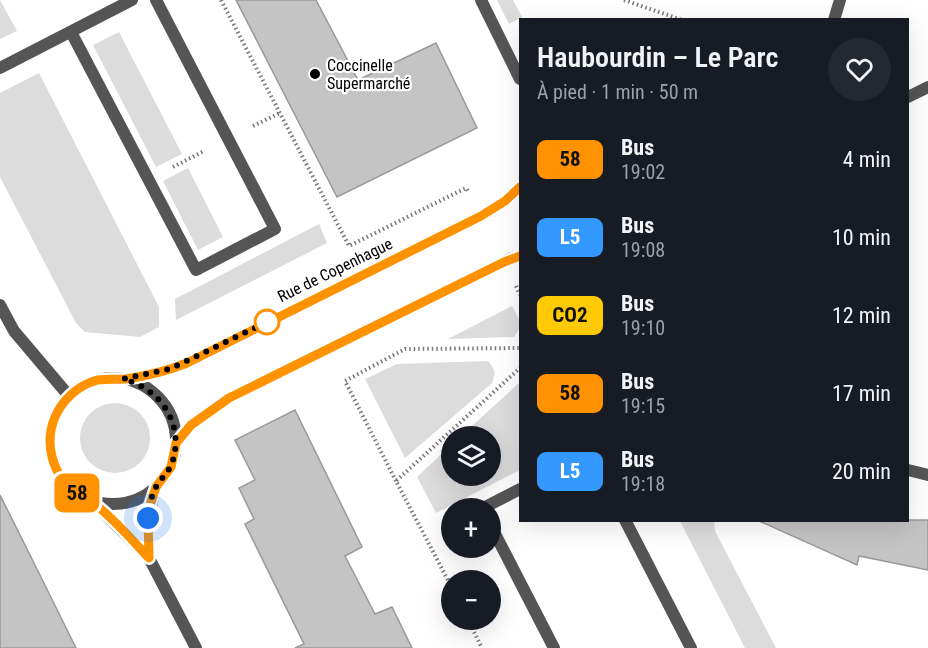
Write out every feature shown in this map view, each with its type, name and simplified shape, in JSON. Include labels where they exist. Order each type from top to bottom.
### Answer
[{"type":"street","points":[[0,68],[132,0]]},
{"type":"street","points":[[71,32],[196,270],[275,229],[156,0]]},
{"type":"street","points":[[480,0],[519,77]]},
{"type":"street","points":[[835,18],[840,0]]},
{"type":"street","points":[[909,96],[928,87]]},
{"type":"street","name":"Rue de Copenhague","points":[[123,379],[153,374],[187,363],[481,216],[505,201],[519,188]]},
{"type":"street","points":[[176,443],[191,425],[229,398],[519,256]]},
{"type":"street","points":[[0,305],[14,331],[69,396]]},
{"type":"street","points":[[91,501],[107,504],[125,503],[141,498],[156,487],[171,467],[176,443],[173,423],[158,397],[142,385],[123,379],[94,381],[77,390],[69,396],[53,420],[50,449],[60,477],[74,491],[91,501],[114,521],[149,558],[196,648]]},
{"type":"street","points":[[909,470],[928,474]]},
{"type":"street","points":[[149,558],[148,516],[156,487]]},
{"type":"street","points":[[501,499],[519,490]]},
{"type":"street","points":[[626,522],[691,648]]},
{"type":"street","points":[[501,545],[554,648]]},
{"type":"path","points":[[220,0],[349,246],[466,188],[481,216]]},
{"type":"path","points":[[624,0],[676,18]]},
{"type":"path","points":[[443,570],[345,381],[405,349],[519,348]]},
{"type":"path","points":[[396,481],[519,369]]},
{"type":"path","points":[[473,630],[482,648]]},
{"type":"shaded area","points":[[0,0],[17,31],[0,39]]},
{"type":"shaded area","points":[[497,0],[513,0],[522,17],[509,24]]},
{"type":"shaded area","points":[[119,32],[182,154],[156,167],[93,45]]},
{"type":"shaded area","points":[[39,73],[159,307],[159,327],[140,337],[85,332],[76,323],[0,177],[0,93]]},
{"type":"shaded area","points":[[188,168],[223,237],[198,250],[163,181]]},
{"type":"shaded area","points":[[319,224],[327,243],[176,320],[175,299]]},
{"type":"shaded area","points":[[512,306],[519,322],[519,329],[514,337],[448,339]]},
{"type":"shaded area","points":[[488,361],[494,371],[494,376],[492,383],[405,458],[365,379],[397,364]]},
{"type":"shaded area","points":[[519,383],[519,471],[501,480],[501,426],[472,426]]},
{"type":"shaded area","points":[[108,403],[122,403],[135,409],[144,418],[150,431],[148,451],[140,463],[122,473],[108,473],[95,467],[86,458],[80,445],[80,431],[86,418],[95,409]]},
{"type":"shaded area","points":[[441,454],[441,486],[489,486],[465,498],[441,498],[441,510],[436,513],[417,477]]},
{"type":"shaded area","points":[[681,522],[714,522],[715,531],[776,648],[745,648]]},
{"type":"building","name":"Coccinelle Supermarché","points":[[236,0],[316,0],[358,80],[436,43],[477,128],[337,197]]},
{"type":"building","points":[[295,410],[362,547],[345,556],[375,614],[392,607],[412,648],[295,648],[304,644],[245,524],[254,519],[239,488],[255,480],[235,440]]},
{"type":"building","points":[[0,495],[32,559],[76,648],[0,648]]},
{"type":"building","points":[[928,520],[928,570],[859,556],[857,565],[761,522]]},
{"type":"bus line","name":"58","points":[[519,188],[505,201],[481,216],[187,363],[153,374],[94,381],[77,390],[69,396],[57,412],[51,430],[50,449],[60,477],[74,491],[98,506],[149,558],[150,505],[156,487],[171,467],[176,443],[191,425],[229,398],[511,258],[519,256]]},
{"type":"place","name":"Coccinelle Supermarché","points":[[315,74]]},
{"type":"route","points":[[148,518],[156,487],[171,467],[176,443],[173,423],[170,413],[158,397],[142,385],[123,379],[153,374],[187,363],[267,322]]}]
